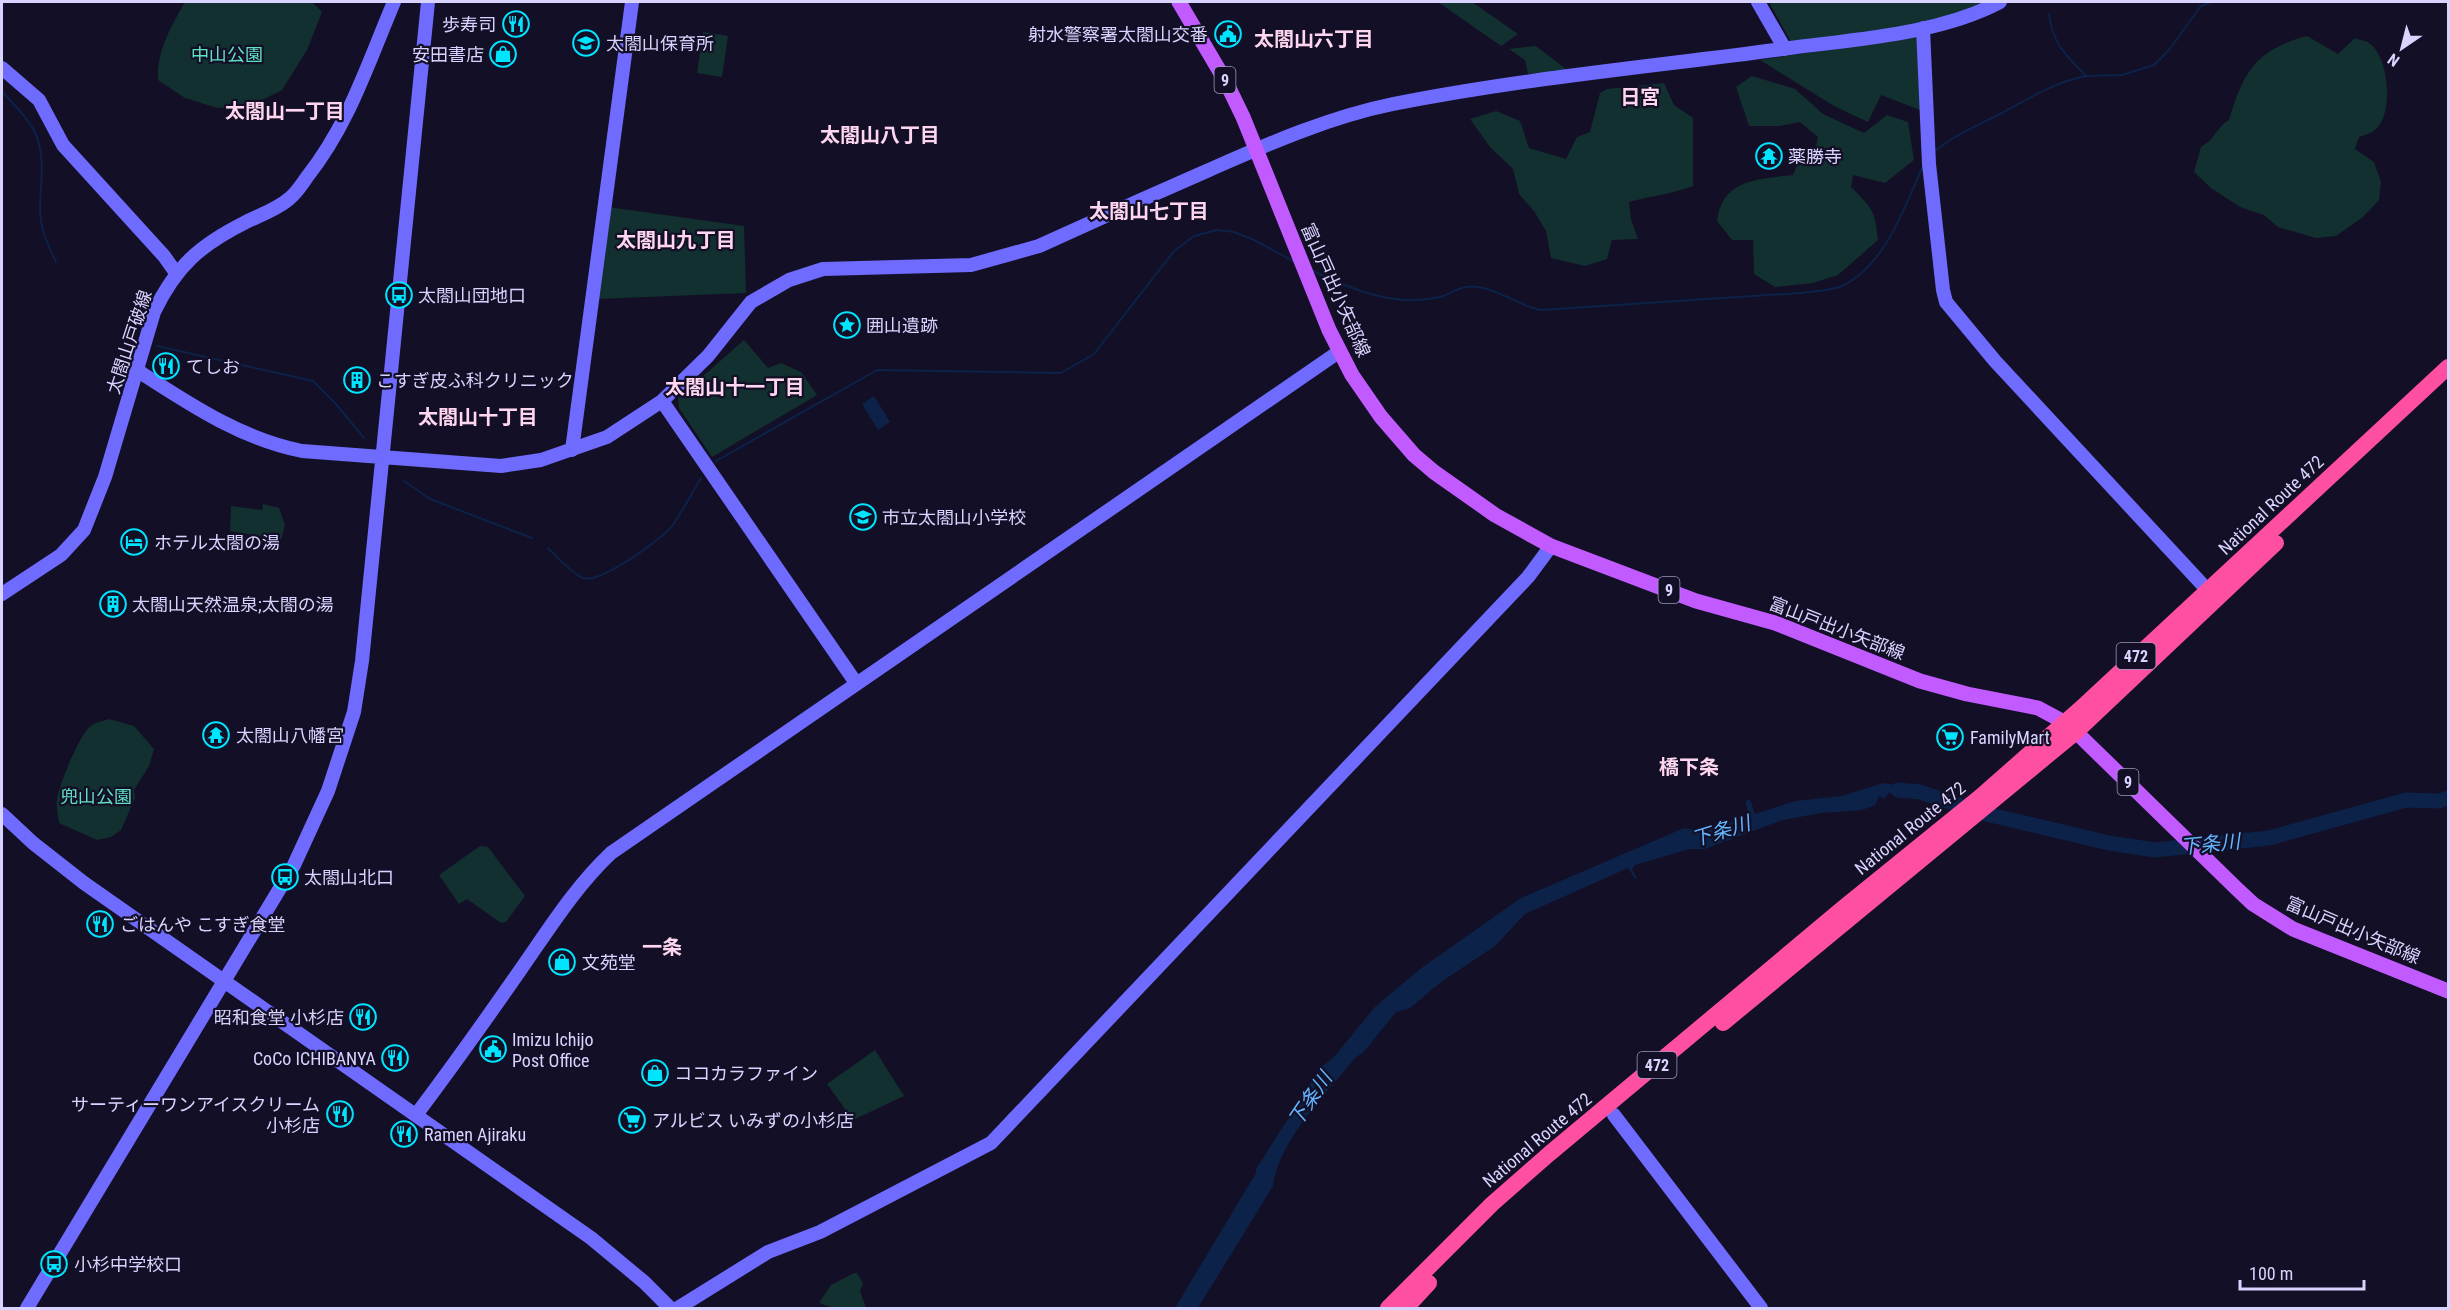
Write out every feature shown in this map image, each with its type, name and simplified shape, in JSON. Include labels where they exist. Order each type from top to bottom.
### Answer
[{"type":"highway","name":"National Route 472","points":[[2212,595],[2448,368]]},
{"type":"highway","name":"National Route 472","points":[[1406,1308],[1499,1213],[2070,727],[2448,382]]},
{"type":"highway","name":"National Route 472","points":[[1388,1308],[1492,1204],[1549,1154],[1842,909],[1944,834]]},
{"type":"main road","name":"富山戸出小矢部線","points":[[1179,2],[1226,82],[1257,148],[1329,330],[1340,351],[1381,417],[1414,455],[1434,472],[1495,515],[1551,546],[1696,601],[1776,623],[1920,681],[1967,694],[2038,708],[2070,727],[2253,904],[2293,929],[2448,991]]},
{"type":"street","name":"太閤山戸破線","points":[[2,594],[61,555],[84,530],[103,484],[154,312],[165,288],[190,257],[210,241],[290,199],[326,153],[343,125],[394,2]]},
{"type":"street","points":[[27,1308],[294,865],[328,791],[354,712],[362,661],[428,2]]},
{"type":"street","points":[[572,450],[632,2]]},
{"type":"street","points":[[1758,2],[1785,49]]},
{"type":"street","points":[[138,371],[221,421],[275,446],[383,459],[501,466],[541,460],[607,437],[662,401],[708,356],[751,302],[789,280],[823,269],[941,268],[971,265],[1005,257],[1039,246],[1257,148],[1340,119],[1392,104],[1526,83],[1785,49],[1923,28],[1954,20],[2000,2]]},
{"type":"street","points":[[1923,28],[1929,164],[1946,302],[1995,361],[2212,595]]},
{"type":"street","points":[[2,68],[39,100],[63,145],[164,256],[176,273]]},
{"type":"street","points":[[416,1115],[590,873],[611,853],[1340,351]]},
{"type":"street","points":[[662,401],[856,683]]},
{"type":"street","points":[[678,1308],[768,1252],[820,1232],[991,1143],[1528,577],[1551,546]]},
{"type":"street","points":[[2,814],[62,867],[591,1238],[644,1282],[670,1308]]},
{"type":"street","points":[[1614,1115],[1761,1308]]},
{"type":"green space","name":"中山公園","points":[[185,2],[312,2],[322,12],[307,50],[282,90],[248,107],[217,108],[185,98],[158,80],[162,49]]},
{"type":"green space","points":[[1438,2],[1472,2],[1518,34],[1501,46]]},
{"type":"green space","points":[[1769,2],[1993,2],[1926,23],[1791,42]]},
{"type":"green space","points":[[703,32],[728,36],[722,77],[697,73]]},
{"type":"green space","points":[[2307,36],[2338,54],[2355,38],[2367,42],[2376,50],[2381,60],[2387,85],[2382,121],[2374,130],[2359,137],[2355,149],[2374,162],[2381,182],[2379,200],[2363,217],[2336,236],[2316,238],[2278,227],[2264,215],[2240,207],[2211,188],[2194,172],[2201,147],[2229,120],[2240,88],[2254,65],[2275,48]]},
{"type":"green space","points":[[1917,37],[1920,110],[1881,95],[1868,122],[1834,106],[1760,60]]},
{"type":"green space","points":[[1536,46],[1567,70],[1528,74],[1525,60],[1509,49]]},
{"type":"green space","points":[[1752,76],[1795,89],[1823,114],[1864,133],[1887,115],[1908,122],[1914,160],[1885,183],[1853,175],[1851,187],[1871,210],[1878,240],[1838,275],[1813,283],[1775,287],[1754,274],[1753,240],[1732,240],[1717,221],[1720,207],[1734,189],[1755,180],[1793,175],[1799,160],[1815,152],[1818,137],[1800,122],[1780,126],[1749,126],[1736,87]]},
{"type":"green space","points":[[1664,83],[1674,105],[1693,118],[1693,186],[1629,202],[1631,219],[1638,239],[1612,240],[1607,259],[1585,266],[1551,258],[1546,231],[1534,211],[1519,194],[1513,169],[1490,147],[1470,119],[1496,111],[1520,121],[1529,148],[1566,159],[1577,137],[1590,132],[1600,93],[1607,89]]},
{"type":"green space","points":[[608,207],[744,226],[746,293],[597,299]]},
{"type":"green space","points":[[744,340],[768,368],[781,363],[801,372],[817,395],[712,457],[679,408],[678,398]]},
{"type":"green space","points":[[263,504],[279,508],[285,525],[281,540],[230,531],[231,506],[262,510]]},
{"type":"green space","name":"兜山公園","points":[[109,719],[134,726],[154,749],[149,766],[134,790],[135,798],[121,830],[111,837],[97,840],[59,823],[57,799],[81,738],[91,726]]},
{"type":"green space","points":[[480,846],[488,847],[525,896],[506,922],[501,923],[467,899],[459,904],[439,875]]},
{"type":"green space","points":[[875,1050],[904,1096],[853,1120],[827,1084]]},
{"type":"green space","points":[[857,1273],[863,1283],[860,1291],[866,1308],[834,1308],[819,1303],[831,1285]]},
{"type":"water","points":[[874,396],[890,422],[878,430],[862,404]]},
{"type":"water","points":[[1883,783],[1918,789],[1918,794],[1889,793],[1884,799],[1879,796],[1875,805],[1862,810],[1821,813],[1783,820],[1705,849],[1689,849],[1635,865],[1632,869],[1637,878],[1635,879],[1628,868],[1525,914],[1495,946],[1441,982],[1410,1008],[1396,1012],[1363,1053],[1356,1057],[1294,1135],[1277,1169],[1273,1186],[1198,1308],[1175,1308],[1256,1173],[1256,1169],[1321,1067],[1333,1058],[1375,1007],[1420,969],[1521,898],[1684,828],[1700,831],[1750,817],[1745,802],[1750,799],[1755,814],[1795,801],[1842,796]]},
{"type":"waterway","points":[[2086,76],[2122,75],[2154,65],[2169,50],[2201,6],[2211,2]]},
{"type":"waterway","points":[[1934,152],[1965,132],[2041,92],[2086,76],[2057,42],[2049,14]]},
{"type":"waterway","points":[[2,91],[29,123],[39,144],[42,163],[41,223],[56,262]]},
{"type":"waterway","points":[[1311,270],[1357,290],[1390,298],[1423,300],[1440,297],[1463,288],[1475,287],[1493,291],[1540,310],[1827,290],[1842,286],[1857,277],[1882,250],[1901,216],[1923,166]]},
{"type":"waterway","points":[[716,461],[877,370],[1061,373],[1094,354],[1174,251],[1194,236],[1217,230],[1234,232],[1295,262]]},
{"type":"waterway","points":[[157,346],[313,381],[364,438]]},
{"type":"waterway","points":[[548,548],[583,578],[603,574],[644,550],[666,532],[676,520],[701,478]]},
{"type":"waterway","points":[[404,481],[430,499],[532,538]]},
{"type":"waterway","name":"下条川","points":[[1898,790],[1920,792],[1982,813],[2109,843],[2155,850],[2269,838],[2406,800],[2439,801],[2448,798]]},
{"type":"place","name":"歩寿司","points":[[516,24]]},
{"type":"place","name":"射水警察署太閤山交番","points":[[1228,34]]},
{"type":"place","name":"太閤山保育所","points":[[586,43]]},
{"type":"place","name":"安田書店","points":[[503,54]]},
{"type":"place","name":"薬勝寺","points":[[1769,156]]},
{"type":"place","name":"太閤山団地口","points":[[399,295]]},
{"type":"place","name":"囲山遺跡","points":[[847,325]]},
{"type":"place","name":"てしお","points":[[166,366]]},
{"type":"place","name":"こすぎ皮ふ科クリニック","points":[[357,380]]},
{"type":"place","name":"市立太閤山小学校","points":[[863,517]]},
{"type":"place","name":"ホテル太閤の湯","points":[[134,542]]},
{"type":"place","name":"太閤山天然温泉;太閤の湯","points":[[113,604]]},
{"type":"place","name":"太閤山八幡宮","points":[[216,735]]},
{"type":"place","name":"FamilyMart","points":[[1950,737]]},
{"type":"place","name":"太閤山北口","points":[[285,877]]},
{"type":"place","name":"ごはんや こすぎ食堂","points":[[100,924]]},
{"type":"place","name":"文苑堂","points":[[562,962]]},
{"type":"place","name":"昭和食堂 小杉店","points":[[363,1017]]},
{"type":"place","name":"Imizu Ichijo Post Office","points":[[493,1049]]},
{"type":"place","name":"CoCo ICHIBANYA","points":[[395,1058]]},
{"type":"place","name":"ココカラファイン","points":[[655,1073]]},
{"type":"place","name":"サーティーワンアイスクリーム 小杉店","points":[[340,1114]]},
{"type":"place","name":"アルビス いみずの小杉店","points":[[632,1120]]},
{"type":"place","name":"Ramen Ajiraku","points":[[404,1134]]},
{"type":"place","name":"小杉中学校口","points":[[54,1264]]},
{"type":"district","name":"太閤山六丁目","points":[[1314,39]]},
{"type":"district","name":"日宮","points":[[1640,97]]},
{"type":"district","name":"太閤山一丁目","points":[[285,111]]},
{"type":"district","name":"太閤山八丁目","points":[[880,135]]},
{"type":"district","name":"太閤山七丁目","points":[[1149,211]]},
{"type":"district","name":"太閤山九丁目","points":[[676,240]]},
{"type":"district","name":"太閤山十一丁目","points":[[735,387]]},
{"type":"district","name":"太閤山十丁目","points":[[478,417]]},
{"type":"district","name":"橋下条","points":[[1689,767]]},
{"type":"district","name":"一条","points":[[662,947]]}]
